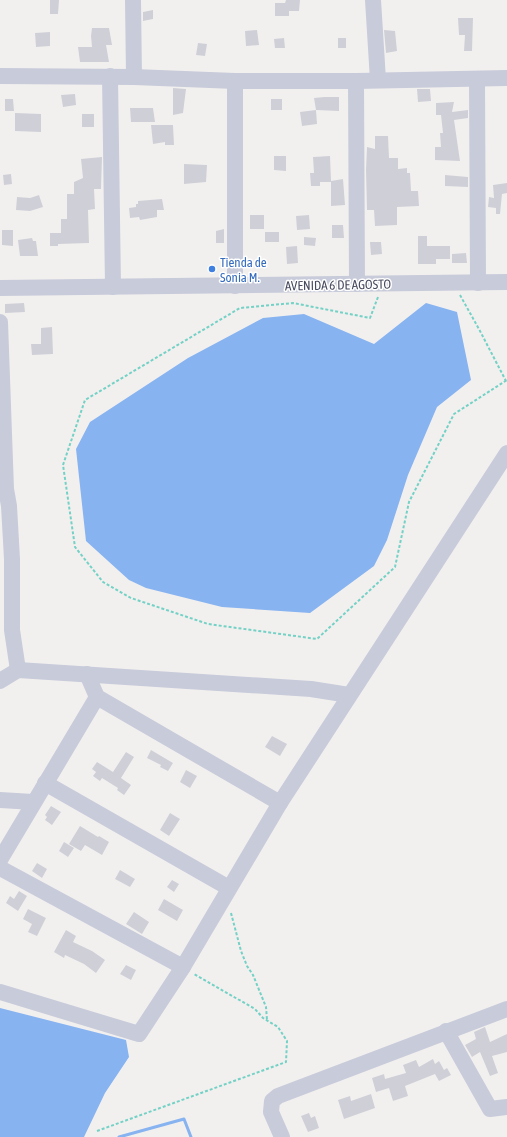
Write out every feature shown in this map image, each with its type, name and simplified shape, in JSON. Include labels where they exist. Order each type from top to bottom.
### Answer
[{"type":"street","points":[[133,0],[134,77]]},
{"type":"street","points":[[374,0],[378,80]]},
{"type":"street","points":[[0,76],[110,76],[235,82],[507,78]]},
{"type":"street","points":[[110,76],[113,287]]},
{"type":"street","points":[[477,79],[478,283]]},
{"type":"street","points":[[356,81],[357,284]]},
{"type":"street","points":[[235,82],[235,286]]},
{"type":"street","name":"AVENIDA 6 DE AGOSTO","points":[[0,288],[454,284],[507,282]]},
{"type":"street","points":[[0,322],[3,489],[9,506],[12,559],[12,630],[18,670]]},
{"type":"street","points":[[0,992],[138,1034],[183,967],[280,803],[507,453]]},
{"type":"street","points":[[0,681],[18,670],[311,689],[349,695]]},
{"type":"street","points":[[87,674],[96,697],[280,803]]},
{"type":"street","points":[[0,860],[96,697]]},
{"type":"street","points":[[45,783],[229,888]]},
{"type":"street","points":[[0,800],[33,802]]},
{"type":"street","points":[[0,868],[183,967]]},
{"type":"street","points":[[282,1137],[271,1112],[272,1101],[278,1096],[507,1009]]},
{"type":"street","points":[[446,1031],[490,1109],[507,1107]]},
{"type":"path","points":[[384,284],[370,318],[293,303],[240,308],[85,400],[63,465],[75,547],[103,582],[131,598],[208,624],[317,639],[395,567],[409,502],[454,414],[506,380],[454,284]]},
{"type":"path","points":[[229,888],[231,913],[241,951],[262,996],[266,1007],[267,1020]]},
{"type":"path","points":[[97,1131],[286,1062],[287,1041],[278,1026],[267,1020],[256,1009],[183,967]]},
{"type":"water","points":[[426,303],[457,312],[471,380],[437,407],[408,475],[387,540],[374,566],[310,613],[222,607],[146,588],[129,580],[86,541],[76,449],[90,422],[188,358],[263,318],[304,314],[374,344]]},
{"type":"water","points":[[0,1008],[126,1040],[129,1057],[105,1093],[84,1137],[0,1137]]},
{"type":"building","points":[[50,0],[59,0],[58,14],[50,14]]},
{"type":"building","points":[[286,0],[300,0],[299,11],[289,11],[289,16],[275,16],[275,3],[285,3]]},
{"type":"building","points":[[153,10],[153,19],[143,21],[143,12]]},
{"type":"building","points":[[458,18],[473,18],[472,51],[464,51],[465,35],[459,35]]},
{"type":"building","points":[[92,28],[109,28],[112,45],[106,45],[109,62],[80,62],[78,47],[92,47]]},
{"type":"building","points":[[257,30],[259,45],[246,46],[245,31]]},
{"type":"building","points":[[384,30],[395,31],[397,51],[386,53]]},
{"type":"building","points":[[50,32],[50,46],[36,47],[35,33]]},
{"type":"building","points":[[284,38],[285,48],[275,48],[274,39]]},
{"type":"building","points":[[338,38],[346,38],[346,48],[338,48]]},
{"type":"building","points":[[198,43],[207,44],[205,56],[196,55]]},
{"type":"building","points":[[173,88],[186,89],[183,113],[173,115]]},
{"type":"building","points":[[417,89],[430,89],[431,101],[418,102]]},
{"type":"building","points":[[75,94],[76,105],[63,107],[61,95]]},
{"type":"building","points":[[339,97],[339,111],[316,110],[314,98]]},
{"type":"building","points":[[5,99],[13,99],[14,111],[5,111]]},
{"type":"building","points":[[271,99],[282,99],[282,110],[271,110]]},
{"type":"building","points":[[454,102],[452,112],[468,110],[468,118],[454,120],[460,161],[435,160],[435,147],[441,147],[440,133],[443,133],[441,115],[436,115],[436,103]]},
{"type":"building","points":[[130,108],[153,108],[155,122],[131,122]]},
{"type":"building","points":[[316,110],[317,124],[302,126],[300,112]]},
{"type":"building","points":[[15,113],[41,114],[41,132],[15,131]]},
{"type":"building","points":[[82,114],[94,114],[94,127],[82,127]]},
{"type":"building","points":[[151,125],[173,125],[174,145],[165,145],[165,142],[153,144]]},
{"type":"building","points":[[375,136],[388,136],[389,158],[398,158],[398,169],[407,168],[407,173],[410,173],[411,191],[418,191],[419,206],[397,207],[397,225],[375,226],[374,210],[367,210],[367,147],[375,149]]},
{"type":"building","points":[[274,156],[286,156],[286,171],[274,170]]},
{"type":"building","points":[[330,156],[331,181],[343,179],[345,205],[331,206],[331,182],[320,182],[320,186],[311,186],[310,173],[314,173],[313,157]]},
{"type":"building","points":[[102,157],[101,189],[94,189],[95,209],[88,210],[89,243],[58,244],[58,246],[50,246],[50,233],[61,233],[61,219],[67,219],[67,194],[74,194],[74,182],[83,178],[81,159]]},
{"type":"building","points":[[184,164],[207,165],[206,182],[184,184]]},
{"type":"building","points":[[11,174],[12,184],[4,185],[3,175]]},
{"type":"building","points":[[445,175],[468,177],[468,187],[445,186]]},
{"type":"building","points":[[507,183],[507,193],[502,194],[500,214],[496,214],[496,208],[488,207],[489,197],[494,198],[493,185]]},
{"type":"building","points":[[39,195],[43,207],[30,211],[16,210],[17,197],[30,198]]},
{"type":"building","points":[[162,199],[164,210],[157,210],[157,217],[140,220],[139,217],[130,218],[129,208],[136,207],[138,201]]},
{"type":"building","points":[[250,215],[264,215],[264,229],[250,229]]},
{"type":"building","points":[[309,215],[310,229],[297,230],[296,216]]},
{"type":"building","points":[[332,225],[343,225],[344,238],[332,238]]},
{"type":"building","points":[[224,229],[224,243],[216,243],[216,231]]},
{"type":"building","points":[[2,230],[13,230],[13,246],[2,245]]},
{"type":"building","points":[[265,232],[279,232],[279,242],[265,242]]},
{"type":"building","points":[[418,236],[427,236],[427,246],[450,246],[450,259],[436,259],[436,264],[418,264]]},
{"type":"building","points":[[304,237],[316,238],[315,246],[304,245]]},
{"type":"building","points":[[32,238],[33,241],[36,241],[38,256],[20,256],[18,240]]},
{"type":"building","points":[[370,242],[381,242],[382,254],[371,255]]},
{"type":"building","points":[[297,246],[298,263],[287,264],[286,247]]},
{"type":"building","points":[[466,253],[467,263],[452,263],[452,254]]},
{"type":"building","points":[[24,303],[25,312],[5,313],[5,304]]},
{"type":"building","points":[[52,327],[53,354],[32,355],[31,344],[41,344],[41,328]]},
{"type":"building","points":[[272,736],[287,744],[280,756],[265,747]]},
{"type":"building","points":[[151,750],[173,763],[168,771],[160,767],[161,765],[147,758]]},
{"type":"building","points":[[126,752],[134,757],[121,778],[131,785],[124,795],[117,790],[118,788],[102,778],[100,781],[93,776],[96,772],[92,769],[97,762],[113,772]]},
{"type":"building","points":[[186,770],[197,776],[190,788],[180,782]]},
{"type":"building","points":[[51,806],[61,812],[52,825],[45,820],[47,817],[45,815]]},
{"type":"building","points":[[170,813],[180,819],[169,836],[160,830]]},
{"type":"building","points":[[80,826],[109,842],[102,855],[85,845],[81,851],[69,844]]},
{"type":"building","points":[[64,842],[74,848],[68,857],[59,851]]},
{"type":"building","points":[[37,863],[47,869],[42,878],[32,871]]},
{"type":"building","points":[[120,870],[135,879],[130,887],[115,879]]},
{"type":"building","points":[[172,880],[179,884],[174,892],[167,887]]},
{"type":"building","points":[[19,891],[27,896],[18,911],[6,903],[10,896],[14,899]]},
{"type":"building","points":[[164,899],[183,910],[177,921],[158,910]]},
{"type":"building","points":[[28,909],[46,918],[37,936],[28,932],[32,924],[23,919]]},
{"type":"building","points":[[134,912],[149,922],[142,934],[126,924]]},
{"type":"building","points":[[66,930],[76,936],[73,942],[92,951],[105,960],[96,973],[84,964],[65,955],[64,958],[54,952]]},
{"type":"building","points":[[126,965],[136,970],[131,980],[120,974]]},
{"type":"building","points":[[485,1027],[490,1042],[507,1034],[507,1052],[492,1056],[498,1073],[490,1076],[480,1052],[472,1057],[465,1045],[476,1039],[474,1032]]},
{"type":"building","points":[[433,1059],[435,1064],[439,1061],[444,1070],[447,1068],[451,1075],[439,1081],[435,1074],[405,1086],[408,1096],[393,1101],[389,1088],[376,1092],[372,1078],[384,1074],[385,1079],[406,1073],[403,1065],[416,1060],[419,1067]]},
{"type":"building","points":[[371,1094],[375,1108],[344,1119],[338,1100],[350,1096],[351,1101]]},
{"type":"building","points":[[309,1113],[311,1118],[315,1116],[319,1128],[308,1132],[301,1116]]},
{"type":"waterway","points":[[119,1137],[184,1119],[191,1137]]},
{"type":"place","name":"Tienda de Sonia M.","points":[[212,269]]}]
